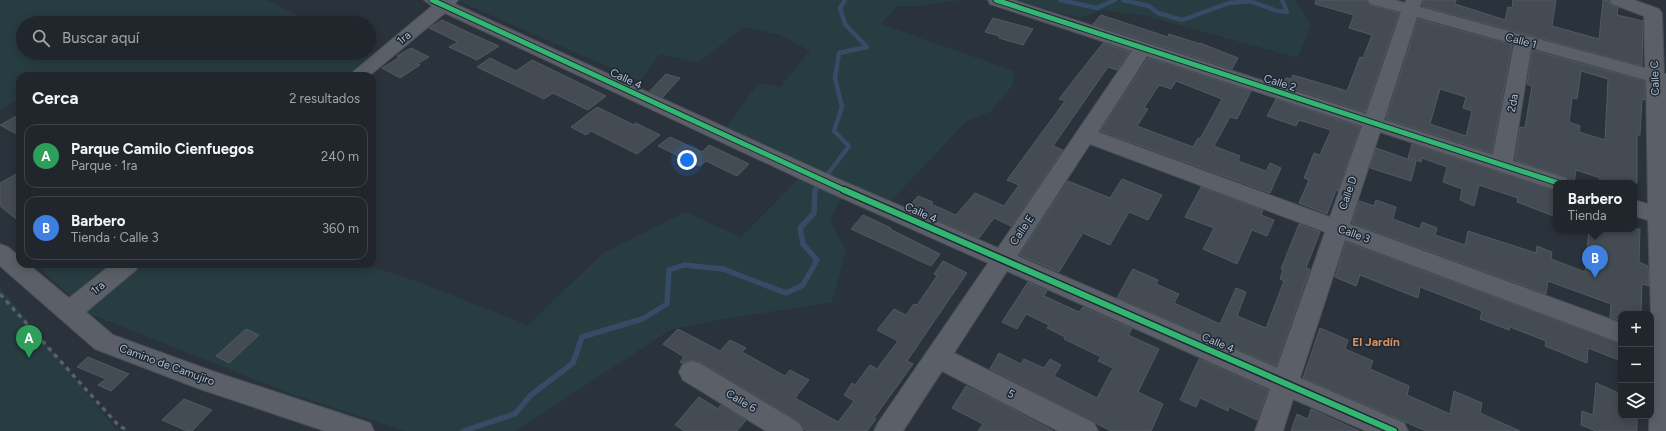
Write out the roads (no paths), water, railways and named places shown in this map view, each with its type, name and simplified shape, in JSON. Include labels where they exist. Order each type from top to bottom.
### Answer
[{"type":"street","name":"Calle 2","points":[[996,0],[1143,50],[1553,181]]},
{"type":"street","name":"Calle 1","points":[[1376,0],[1412,5],[1523,41],[1661,78]]},
{"type":"street","name":"Calle C","points":[[1618,0],[1653,13],[1661,78],[1662,217],[1660,348],[1663,431]]},
{"type":"street","name":"1ra","points":[[376,59],[442,2]]},
{"type":"street","name":"Calle 4","points":[[442,2],[821,180],[1394,431]]},
{"type":"street","name":"Calle D","points":[[1269,431],[1286,384],[1336,227],[1412,5]]},
{"type":"street","name":"2da","points":[[1502,165],[1523,41]]},
{"type":"street","name":"Calle E","points":[[888,431],[1143,50]]},
{"type":"street","name":"1ra","points":[[362,72],[375,60]]},
{"type":"street","name":"Calle 3","points":[[1086,135],[1618,332]]},
{"type":"street","points":[[1637,209],[1662,217]]},
{"type":"street","name":"Camino de Camujiro","points":[[0,253],[16,267]]},
{"type":"street","name":"Camino de Camujiro","points":[[17,268],[68,313],[104,342],[210,381],[360,431]]},
{"type":"street","name":"1ra","points":[[68,313],[123,268]]},
{"type":"street","name":"5","points":[[937,357],[1084,431]]},
{"type":"street","name":"Calle 6","points":[[692,372],[790,431]]},
{"type":"waterway","points":[[815,191],[849,146],[834,131],[842,107],[835,78],[839,53],[867,47],[845,24],[840,8],[845,0]]},
{"type":"waterway","points":[[1060,0],[1097,8],[1115,0]]},
{"type":"waterway","points":[[1123,0],[1149,6],[1158,13],[1182,20],[1229,3],[1250,1],[1277,11],[1287,12],[1282,0]]},
{"type":"waterway","points":[[463,431],[515,414],[531,395],[573,363],[582,337],[642,319],[667,304],[669,270],[684,265],[723,269],[786,293],[803,285],[817,260],[803,244],[800,228],[814,213],[815,190]]},
{"type":"railway","points":[[0,294],[119,426],[129,431]]},
{"type":"place","name":"Barbero","points":[[1595,278]]},
{"type":"place","name":"Parque Camilo Cienfuegos","points":[[29,358]]},
{"type":"district","name":"El Jardín","points":[[1376,342]]}]
